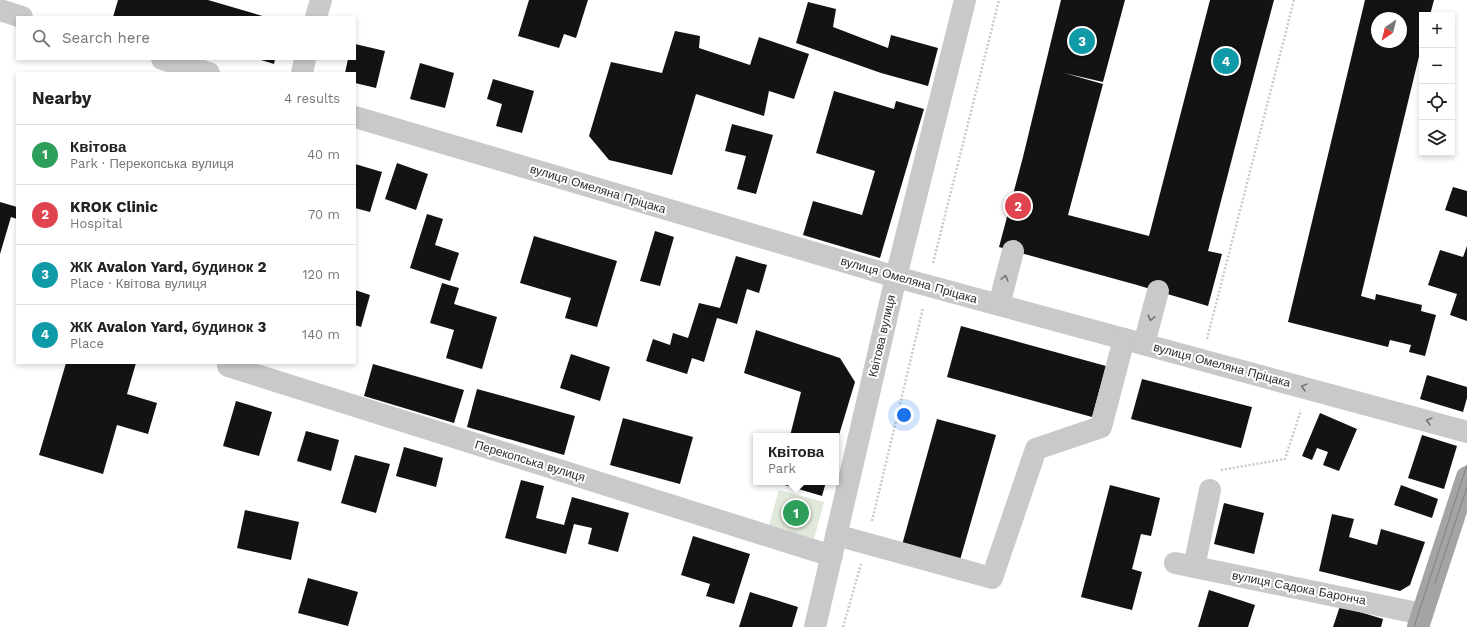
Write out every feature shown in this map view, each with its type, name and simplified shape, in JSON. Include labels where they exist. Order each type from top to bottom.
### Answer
[{"type":"main road","points":[[1420,620],[1467,477]]},
{"type":"street","points":[[316,16],[321,0]]},
{"type":"street","name":"Квітова вулиця","points":[[816,627],[896,277],[965,0]]},
{"type":"street","points":[[0,10],[19,16]]},
{"type":"street","points":[[165,60],[206,72]]},
{"type":"street","points":[[302,72],[305,60]]},
{"type":"street","name":"вулиця Омеляна Пріцака","points":[[356,117],[896,277],[1467,432]]},
{"type":"street","points":[[999,305],[1013,251]]},
{"type":"street","points":[[1139,343],[1158,291]]},
{"type":"street","name":"Перекопська вулиця","points":[[228,366],[834,546],[867,543],[992,578],[1036,449],[1101,427],[1139,343]]},
{"type":"street","name":"вулиця Садока Баронча","points":[[1210,490],[1184,565],[1420,620]]},
{"type":"path","points":[[932,268],[998,0]]},
{"type":"path","points":[[1206,344],[1294,0]]},
{"type":"path","points":[[843,627],[867,543],[924,305]]},
{"type":"path","points":[[1210,490],[1219,470],[1285,459],[1308,388]]},
{"type":"green space","points":[[779,490],[824,502],[814,539],[769,525]]},
{"type":"building","points":[[118,0],[208,0],[263,16],[113,16]]},
{"type":"building","points":[[529,0],[588,0],[576,38],[564,34],[559,48],[518,36]]},
{"type":"building","points":[[1061,0],[1125,0],[1103,82],[1064,73],[1103,84],[1068,215],[1149,236],[1210,0],[1274,0],[1208,251],[1222,254],[1208,306],[999,247],[1023,157]]},
{"type":"building","points":[[1365,0],[1434,0],[1431,12],[1419,12],[1419,56],[1361,296],[1375,300],[1376,294],[1422,305],[1421,311],[1436,315],[1425,356],[1409,352],[1411,345],[1390,340],[1388,347],[1288,322]]},
{"type":"building","points":[[808,2],[836,9],[833,27],[888,48],[891,35],[938,48],[928,86],[881,73],[796,43]]},
{"type":"building","points":[[675,31],[700,36],[699,48],[750,65],[759,37],[809,54],[794,99],[769,91],[764,116],[696,94],[672,175],[609,160],[589,136],[611,62],[662,73]]},
{"type":"building","points":[[356,44],[385,51],[376,88],[356,83],[356,72],[345,72],[348,60],[356,60]]},
{"type":"building","points":[[261,60],[275,60],[274,64]]},
{"type":"building","points":[[420,63],[454,73],[445,108],[410,99]]},
{"type":"building","points":[[493,79],[534,91],[522,133],[496,126],[502,104],[487,99]]},
{"type":"building","points":[[834,91],[894,109],[896,101],[924,109],[880,258],[803,235],[813,201],[862,215],[875,171],[816,153]]},
{"type":"building","points":[[732,124],[773,135],[756,194],[737,189],[746,156],[725,151]]},
{"type":"building","points":[[397,163],[428,174],[416,210],[385,199]]},
{"type":"building","points":[[356,164],[382,172],[370,212],[356,208]]},
{"type":"building","points":[[1453,187],[1467,191],[1467,217],[1445,210]]},
{"type":"building","points":[[0,202],[16,207],[16,219],[11,217],[0,254]]},
{"type":"building","points":[[427,214],[443,219],[435,245],[459,253],[450,281],[410,268]]},
{"type":"building","points":[[655,231],[674,237],[660,286],[640,281]]},
{"type":"building","points":[[534,236],[617,261],[597,327],[565,318],[571,298],[520,283]]},
{"type":"building","points":[[1467,246],[1467,321],[1450,315],[1457,294],[1428,285],[1440,250],[1463,257]]},
{"type":"building","points":[[736,256],[767,265],[759,293],[747,289],[737,324],[717,318],[704,362],[692,358],[687,374],[646,361],[653,339],[670,345],[673,333],[688,338],[699,303],[720,308]]},
{"type":"building","points":[[442,283],[459,288],[454,304],[497,317],[482,369],[446,358],[454,330],[430,323]]},
{"type":"building","points":[[356,290],[370,295],[361,327],[356,325]]},
{"type":"building","points":[[961,326],[1106,366],[1092,417],[947,377]]},
{"type":"building","points":[[756,330],[840,358],[855,382],[839,435],[839,433],[791,433],[801,392],[744,373]]},
{"type":"building","points":[[571,354],[610,367],[600,401],[560,388]]},
{"type":"building","points":[[66,364],[136,364],[127,394],[157,403],[148,434],[117,425],[103,474],[39,455]]},
{"type":"building","points":[[373,364],[464,390],[454,423],[364,396]]},
{"type":"building","points":[[1427,375],[1467,387],[1467,398],[1463,412],[1420,399]]},
{"type":"building","points":[[1142,379],[1252,407],[1241,448],[1131,419]]},
{"type":"building","points":[[477,389],[575,416],[564,455],[467,427]]},
{"type":"building","points":[[236,401],[272,412],[259,456],[223,446]]},
{"type":"building","points":[[1320,413],[1357,429],[1339,471],[1323,465],[1328,452],[1317,448],[1312,460],[1302,456]]},
{"type":"building","points":[[623,418],[693,437],[680,484],[610,465]]},
{"type":"building","points":[[937,419],[996,435],[960,560],[902,545]]},
{"type":"building","points":[[306,431],[339,440],[331,471],[297,461]]},
{"type":"building","points":[[1422,435],[1457,446],[1444,489],[1408,478]]},
{"type":"building","points":[[404,447],[443,458],[436,487],[396,476]]},
{"type":"building","points":[[355,455],[390,464],[376,513],[341,503]]},
{"type":"building","points":[[521,480],[544,486],[536,518],[564,525],[572,497],[629,513],[618,552],[588,544],[592,528],[574,524],[566,554],[505,538]]},
{"type":"building","points":[[785,485],[825,485],[822,496]]},
{"type":"building","points":[[1110,485],[1160,498],[1151,536],[1141,534],[1132,569],[1142,572],[1132,610],[1081,597]]},
{"type":"building","points":[[1401,485],[1438,499],[1432,518],[1394,505]]},
{"type":"building","points":[[1224,503],[1264,513],[1254,554],[1214,544]]},
{"type":"building","points":[[245,510],[299,522],[291,560],[237,548]]},
{"type":"building","points":[[1332,514],[1354,519],[1349,537],[1377,545],[1381,529],[1425,542],[1410,585],[1400,591],[1319,571]]},
{"type":"building","points":[[693,536],[750,554],[734,604],[706,596],[710,584],[681,575]]},
{"type":"building","points":[[308,578],[358,592],[348,626],[298,613]]},
{"type":"building","points":[[1209,590],[1255,605],[1248,627],[1198,627]]},
{"type":"building","points":[[750,592],[798,607],[792,627],[739,627]]},
{"type":"building","points":[[1340,606],[1383,619],[1381,627],[1333,627]]},
{"type":"tram line","points":[[1414,627],[1467,465]]},
{"type":"tram line","points":[[1435,583],[1467,487]]},
{"type":"place","name":"ЖК Avalon Yard, будинок 2","points":[[1082,41]]},
{"type":"place","name":"ЖК Avalon Yard, будинок 3","points":[[1226,61]]},
{"type":"place","name":"KROK Clinic","points":[[1018,206]]},
{"type":"place","name":"Квітова","points":[[796,513]]}]
